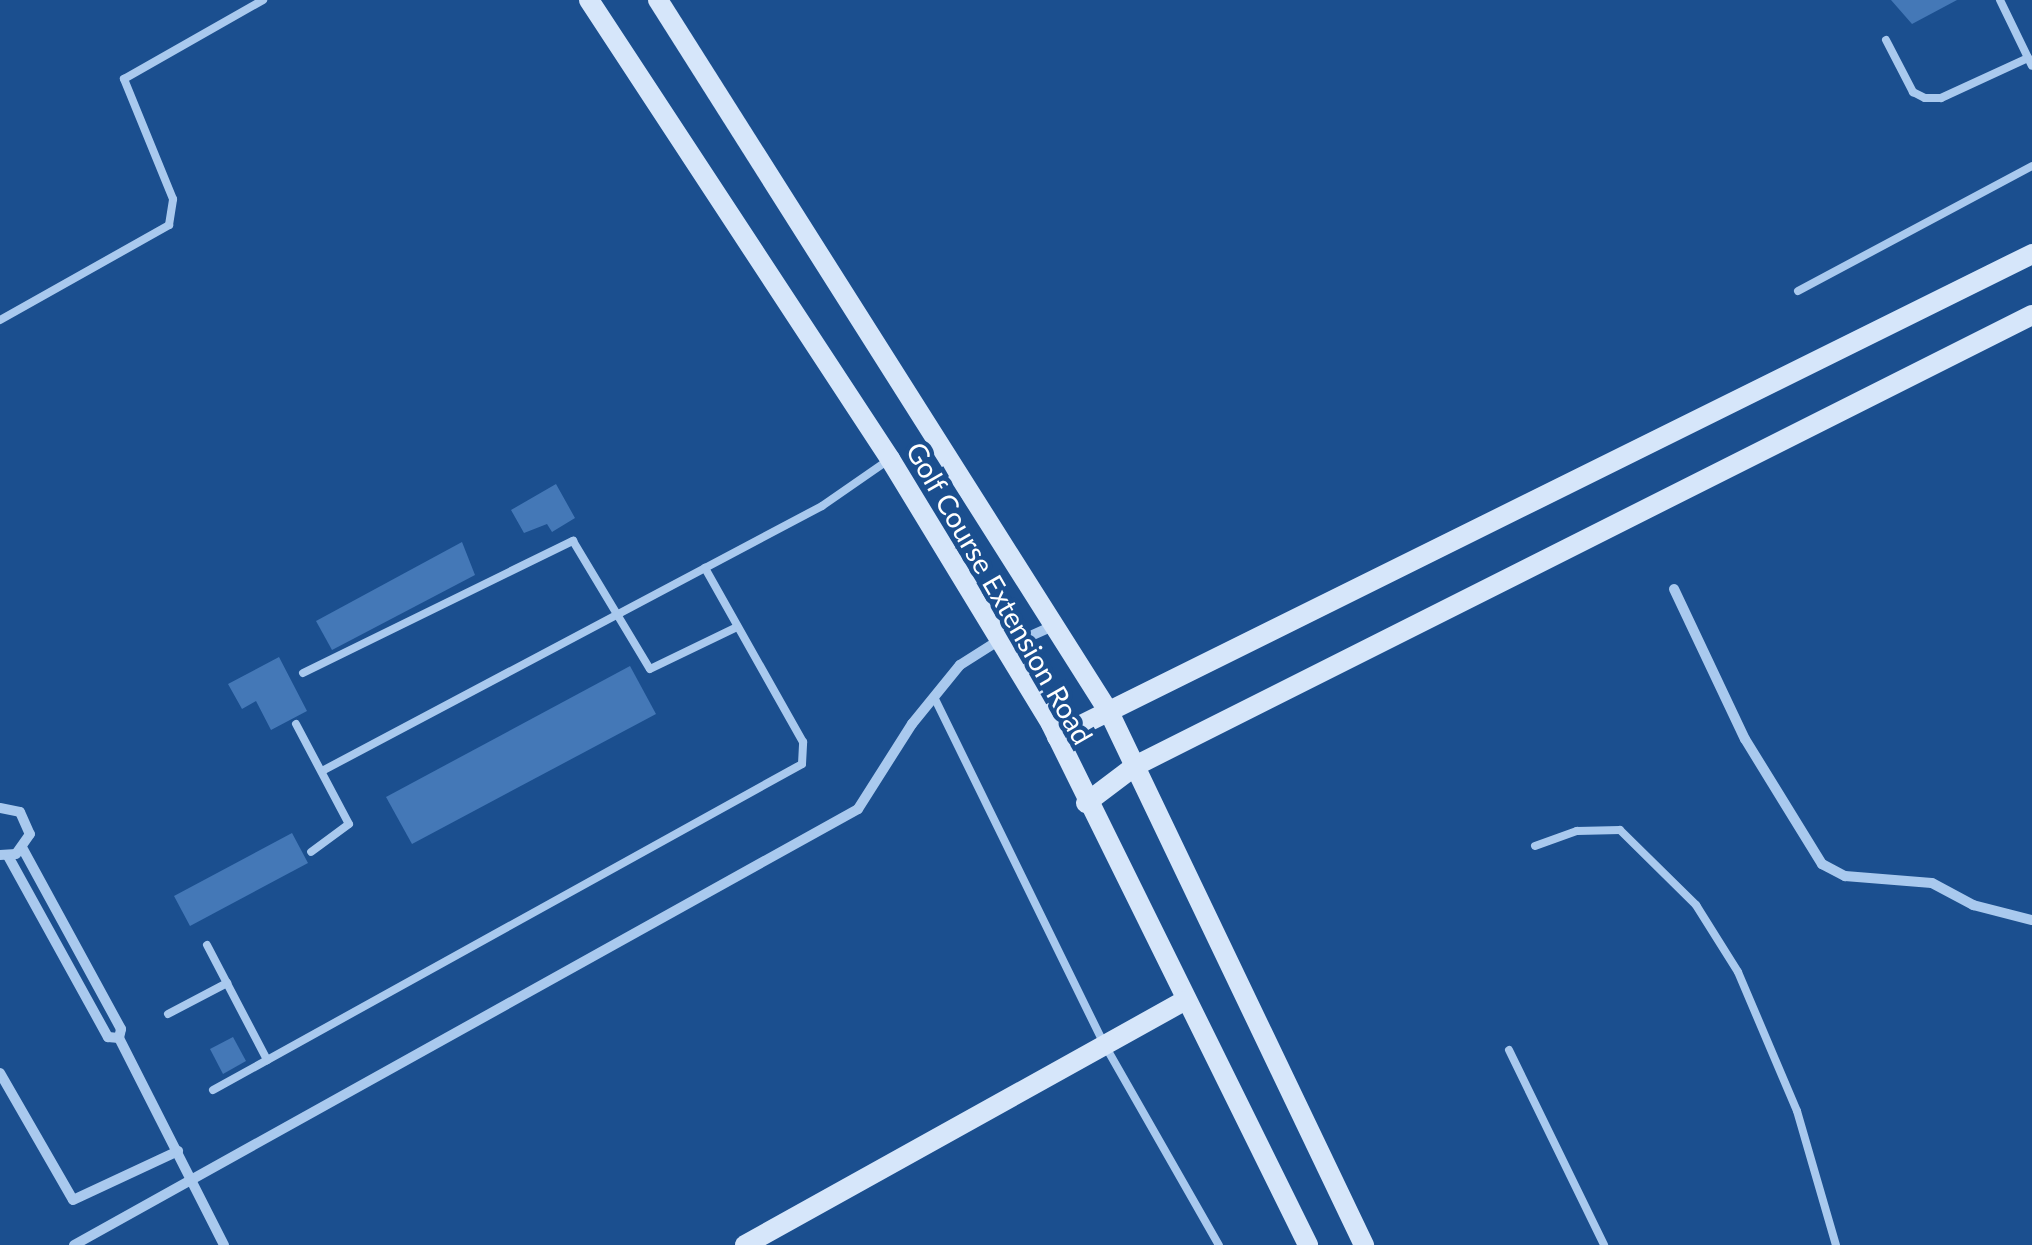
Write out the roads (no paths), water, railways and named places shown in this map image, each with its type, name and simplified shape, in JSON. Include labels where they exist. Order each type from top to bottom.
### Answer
[{"type":"main road","name":"Golf Course Extension Road","points":[[589,0],[890,459],[1057,736],[1086,803],[1308,1245]]},
{"type":"main road","points":[[658,0],[1110,714],[1364,1245]]},
{"type":"main road","points":[[1057,736],[1110,714],[2032,254]]},
{"type":"main road","points":[[1086,803],[1135,766],[2032,315]]},
{"type":"main road","points":[[745,1245],[1104,1042],[1184,1001]]},
{"type":"street","points":[[1674,589],[1745,739],[1822,864],[1845,876],[1932,883],[1973,904],[2032,920]]},
{"type":"street","points":[[74,1245],[858,809],[960,665],[1003,643],[1055,624]]},
{"type":"street","points":[[2,805],[26,818],[30,834],[23,849],[4,856],[108,1037],[119,1038]]},
{"type":"street","points":[[23,849],[121,1029],[119,1038],[224,1245]]},
{"type":"street","points":[[0,1072],[73,1200],[178,1151]]},
{"type":"lane","points":[[0,320],[169,225],[173,199],[124,79],[262,0]]},
{"type":"lane","points":[[1886,40],[1913,92],[1925,98],[1941,98],[2030,62],[2000,0]]},
{"type":"lane","points":[[1798,292],[2032,166]]},
{"type":"lane","points":[[322,771],[822,506],[890,459]]},
{"type":"lane","points":[[303,672],[569,542],[580,549],[650,669],[737,627]]},
{"type":"lane","points":[[214,1090],[802,764],[802,742],[705,568]]},
{"type":"lane","points":[[934,699],[1104,1042],[1218,1245]]},
{"type":"lane","points":[[296,724],[348,828],[311,852]]},
{"type":"lane","points":[[1534,846],[1577,831],[1620,830],[1696,905],[1738,972],[1796,1111],[1836,1245]]},
{"type":"lane","points":[[207,945],[267,1060]]},
{"type":"lane","points":[[168,1014],[226,982]]},
{"type":"lane","points":[[1509,1050],[1604,1245]]}]
